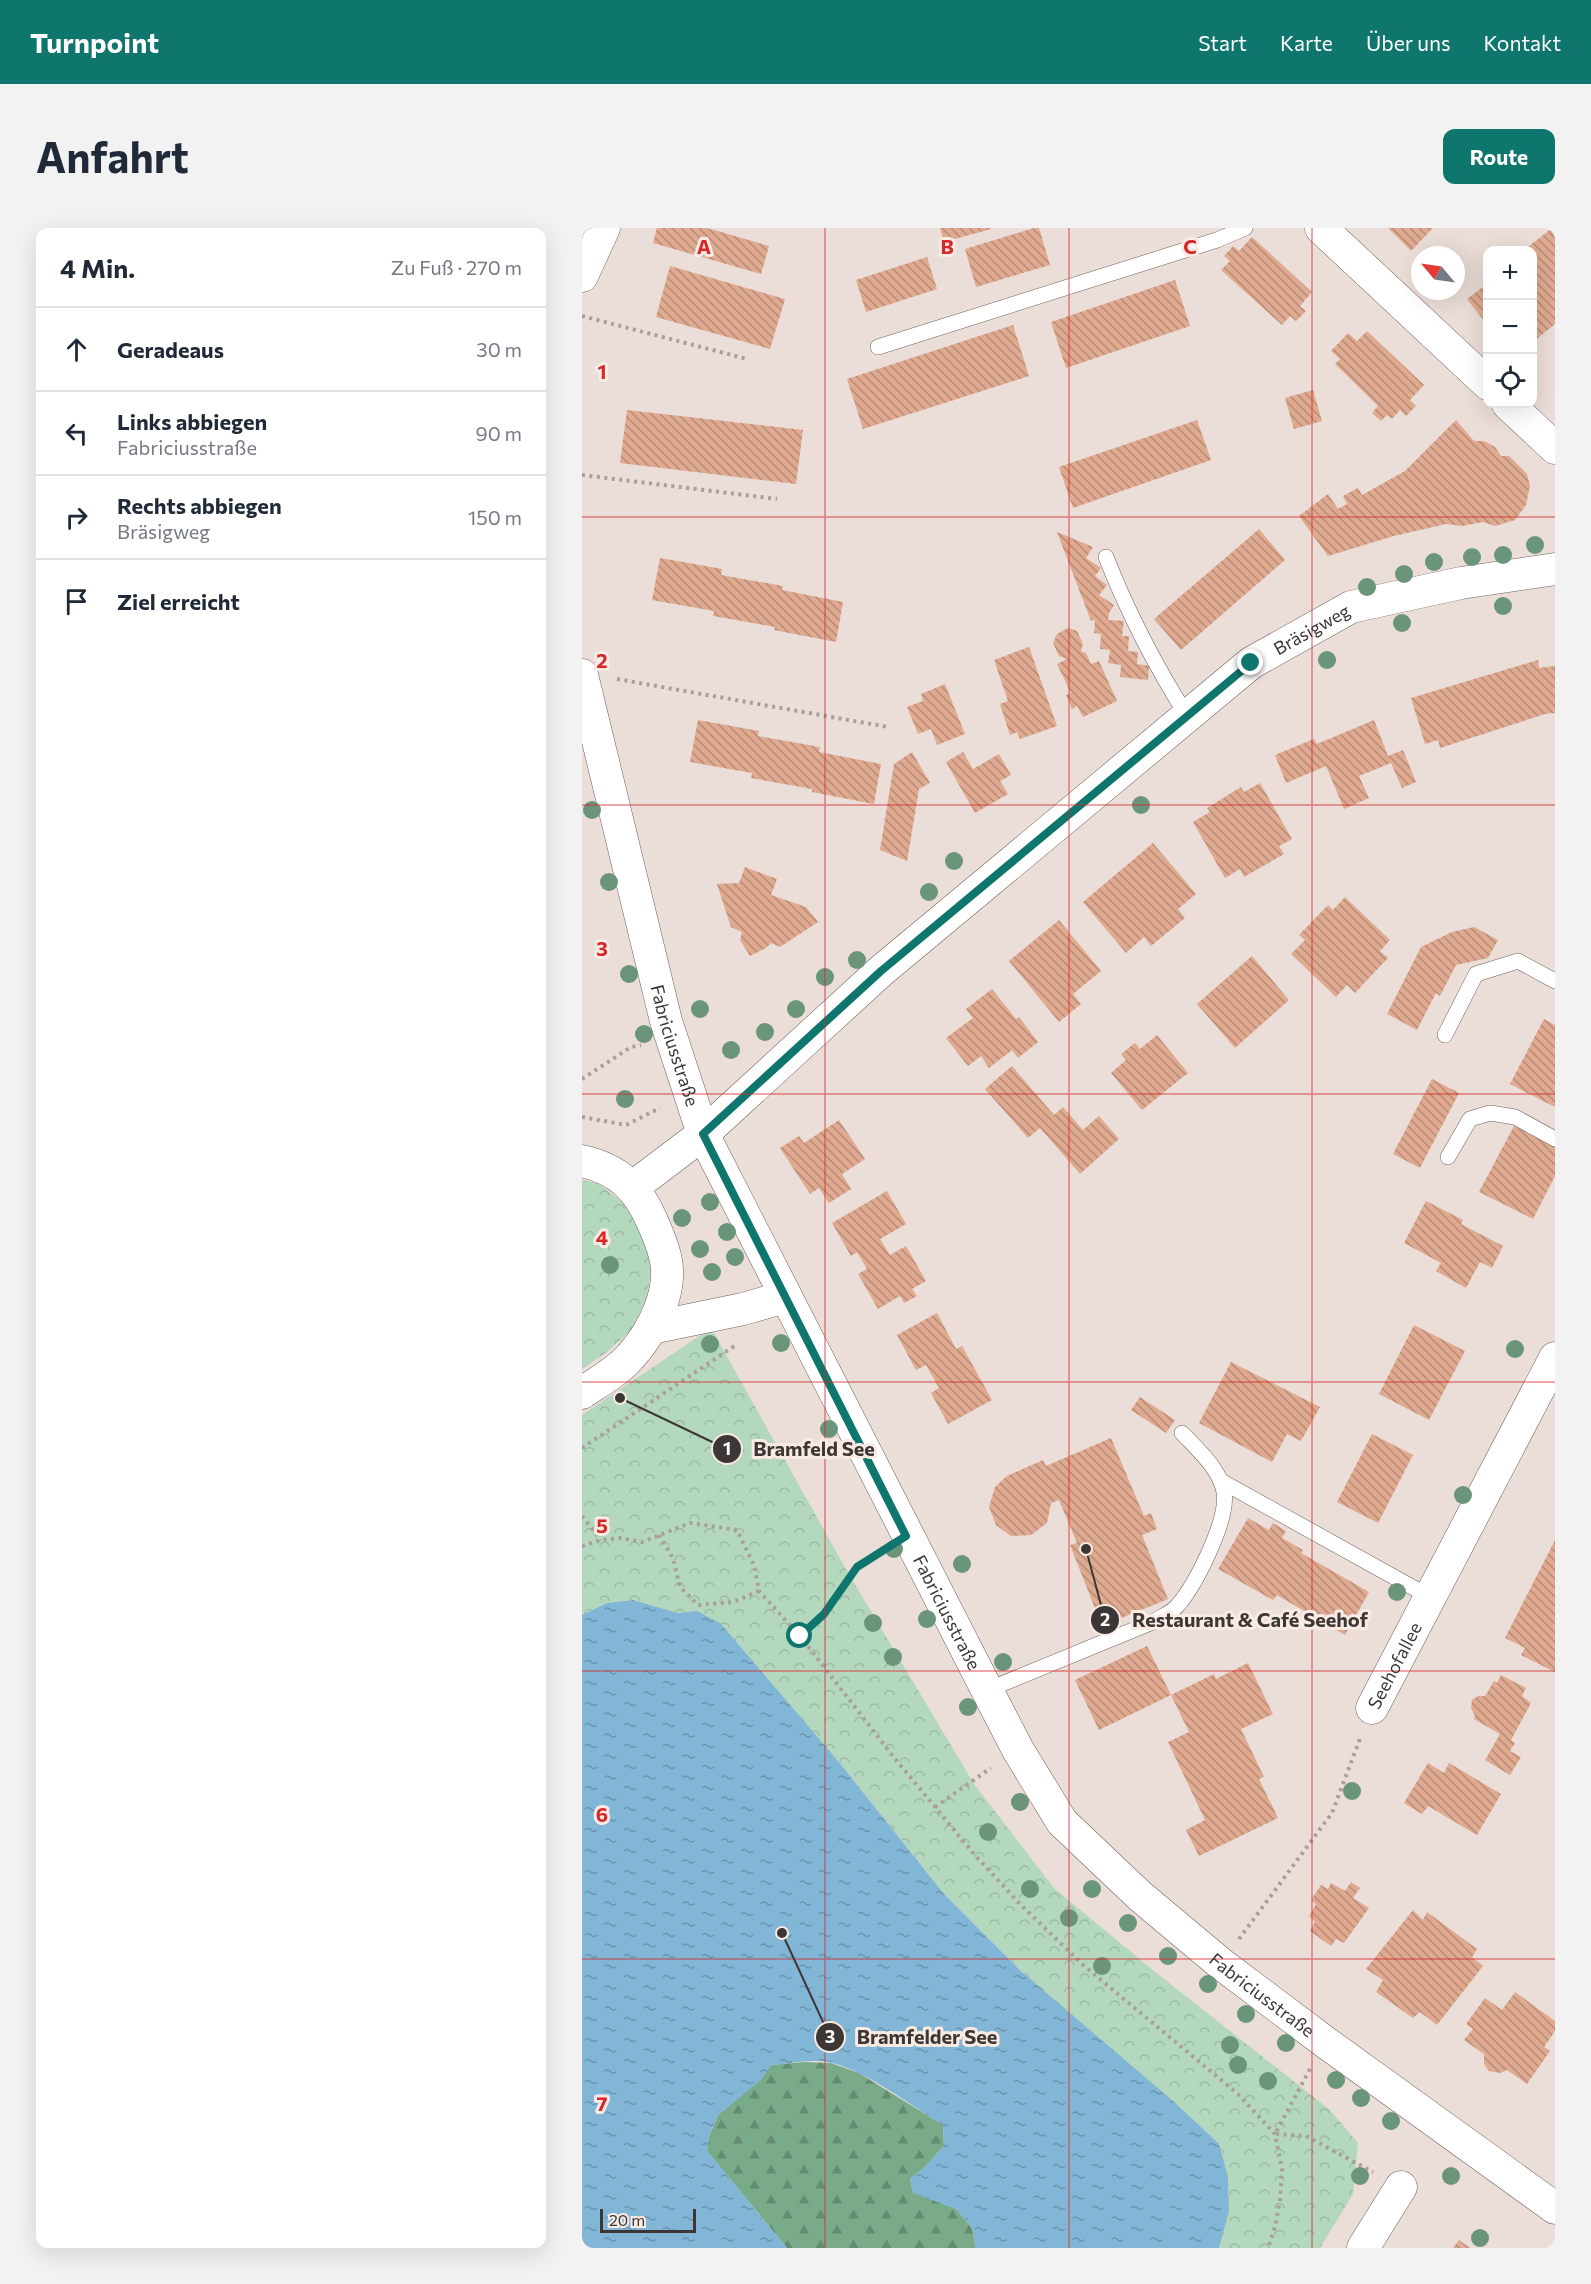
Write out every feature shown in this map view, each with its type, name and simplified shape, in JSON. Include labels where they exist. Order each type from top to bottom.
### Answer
[{"type":"street","points":[[582,276],[604,228]]},
{"type":"street","points":[[1321,228],[1483,379]]},
{"type":"street","points":[[1512,408],[1555,448]]},
{"type":"street","name":"Bräsigweg","points":[[633,1187],[703,1134],[881,971],[1251,663],[1351,607],[1461,583],[1555,569]]},
{"type":"street","name":"Fabriciusstraße","points":[[594,676],[670,1036],[703,1134],[906,1536],[1018,1750],[1062,1822],[1140,1896],[1220,1963],[1555,2208]]},
{"type":"street","points":[[582,1161],[607,1169],[633,1187],[649,1213],[666,1257],[666,1288],[651,1328],[629,1359],[582,1393]]},
{"type":"street","points":[[651,1328],[743,1309],[785,1297]]},
{"type":"street","name":"Seehofallee","points":[[1372,1708],[1555,1358]]},
{"type":"street","points":[[1363,2248],[1401,2187]]},
{"type":"lane","points":[[878,347],[1217,240],[1245,228]]},
{"type":"lane","points":[[1106,557],[1125,606],[1162,676],[1187,716]]},
{"type":"lane","points":[[1445,1035],[1476,974],[1518,961],[1555,981]]},
{"type":"lane","points":[[1448,1157],[1470,1119],[1490,1113],[1515,1118],[1555,1139]]},
{"type":"lane","points":[[987,1690],[1155,1621],[1177,1607],[1194,1582],[1223,1518],[1225,1494],[1221,1481],[1198,1449],[1182,1432]]},
{"type":"lane","points":[[1221,1481],[1430,1597]]},
{"type":"path","points":[[582,316],[747,359]]},
{"type":"path","points":[[582,475],[777,499]]},
{"type":"path","points":[[594,676],[888,727]]},
{"type":"path","points":[[582,1079],[631,1047],[670,1036]]},
{"type":"path","points":[[582,1117],[626,1125],[689,1093]]},
{"type":"path","points":[[582,1448],[741,1342]]},
{"type":"path","points":[[582,1516],[601,1540]]},
{"type":"path","points":[[582,1546],[601,1540],[620,1538],[642,1542],[690,1523],[737,1530],[754,1565],[759,1591],[800,1636],[974,1854],[1019,1903],[1083,1965],[1238,2094],[1275,2134],[1282,2179],[1275,2227],[1268,2248]]},
{"type":"path","points":[[659,1535],[673,1558],[680,1587],[698,1605],[733,1602],[759,1591]]},
{"type":"path","points":[[800,1636],[824,1614],[857,1567],[906,1536]]},
{"type":"path","name":"Seehofallee","points":[[1220,1963],[1332,1813],[1372,1708]]},
{"type":"path","points":[[935,1807],[1018,1750]]},
{"type":"path","points":[[1275,2134],[1325,2042]]},
{"type":"path","points":[[1275,2134],[1306,2136],[1401,2187]]},
{"type":"green space","points":[[582,1180],[598,1183],[630,1208],[652,1263],[647,1298],[631,1330],[607,1352],[582,1369]]},
{"type":"green space","points":[[711,1328],[847,1571],[974,1784],[1054,1888],[1154,1971],[1330,2110],[1358,2143],[1353,2194],[1320,2248],[1219,2248],[1229,2211],[1228,2177],[944,1894],[838,1761],[697,1611],[678,1613],[633,1600],[607,1603],[582,1615],[582,1415]]},
{"type":"green space","points":[[804,2062],[831,2063],[859,2073],[943,2125],[944,2146],[924,2168],[910,2179],[913,2192],[956,2209],[972,2228],[976,2248],[787,2248],[707,2151],[709,2136],[718,2115],[760,2080],[771,2065]]},
{"type":"water","points":[[633,1600],[678,1613],[697,1611],[721,1624],[838,1761],[944,1894],[1022,1972],[1173,2101],[1219,2144],[1228,2177],[1229,2211],[1219,2248],[976,2248],[972,2228],[956,2209],[913,2193],[910,2179],[924,2168],[944,2146],[943,2125],[859,2073],[832,2063],[817,2061],[771,2065],[761,2080],[718,2115],[709,2136],[707,2151],[787,2248],[582,2248],[582,1615],[607,1603]]},
{"type":"building","points":[[657,228],[707,228],[769,246],[761,274],[653,243]]},
{"type":"building","points":[[940,228],[990,228],[991,229],[944,242]]},
{"type":"building","points":[[1039,228],[1050,265],[976,287],[965,249]]},
{"type":"building","points":[[1388,228],[1433,228],[1416,246],[1411,246],[1411,251]]},
{"type":"building","points":[[1555,228],[1555,324],[1537,339],[1537,246],[1529,246]]},
{"type":"building","points":[[1252,237],[1312,292],[1300,306],[1306,311],[1296,321],[1290,316],[1282,325],[1221,270],[1230,261],[1224,256],[1233,246],[1239,251]]},
{"type":"building","points":[[927,257],[937,289],[866,312],[856,280]]},
{"type":"building","points":[[670,266],[785,299],[770,349],[656,317]]},
{"type":"building","points":[[1175,280],[1190,326],[1066,368],[1051,322]]},
{"type":"building","points":[[1483,287],[1483,320],[1467,299]]},
{"type":"building","points":[[1013,325],[1029,376],[863,429],[847,379]]},
{"type":"building","points":[[1367,331],[1424,385],[1410,400],[1416,406],[1406,416],[1400,410],[1392,419],[1387,415],[1381,421],[1372,413],[1378,406],[1335,364],[1340,359],[1331,351],[1348,333],[1357,341]]},
{"type":"building","points":[[1313,390],[1322,421],[1294,429],[1285,398]]},
{"type":"building","points":[[627,410],[803,430],[796,484],[620,463]]},
{"type":"building","points":[[1197,420],[1211,460],[1073,508],[1059,467]]},
{"type":"building","points":[[1456,420],[1474,441],[1484,441],[1495,447],[1501,456],[1509,456],[1527,474],[1530,486],[1526,505],[1515,520],[1495,526],[1483,522],[1462,526],[1446,524],[1394,536],[1328,556],[1299,516],[1328,494],[1338,509],[1347,504],[1343,496],[1358,488],[1362,495],[1405,471]]},
{"type":"building","points":[[1259,529],[1285,560],[1181,650],[1154,619]]},
{"type":"building","points":[[1057,532],[1093,547],[1086,558],[1101,568],[1095,576],[1107,585],[1099,595],[1114,605],[1108,620],[1124,621],[1122,636],[1129,636],[1128,651],[1138,652],[1137,664],[1149,666],[1148,680],[1120,677],[1121,665],[1108,663],[1110,650],[1100,649],[1101,634],[1094,633],[1095,619],[1091,621]]},
{"type":"building","points":[[660,558],[722,569],[721,575],[783,586],[782,590],[843,602],[836,642],[774,630],[775,627],[713,616],[714,611],[652,600]]},
{"type":"building","points":[[1068,628],[1077,631],[1083,644],[1081,651],[1086,653],[1091,664],[1099,661],[1117,701],[1083,717],[1077,706],[1072,709],[1066,695],[1071,693],[1057,664],[1067,659],[1059,656],[1053,643],[1057,634]]},
{"type":"building","points":[[1029,647],[1057,726],[1020,739],[1017,732],[1010,735],[1000,704],[1008,701],[994,660]]},
{"type":"building","points":[[1538,660],[1539,668],[1555,666],[1555,713],[1545,714],[1440,748],[1438,740],[1425,744],[1411,698]]},
{"type":"building","points":[[945,684],[965,734],[937,745],[931,729],[918,734],[907,707],[923,701],[921,694]]},
{"type":"building","points":[[698,720],[759,731],[758,736],[820,747],[819,752],[881,764],[874,804],[812,792],[812,789],[751,778],[752,773],[690,762]]},
{"type":"building","points":[[1374,720],[1388,756],[1403,750],[1416,782],[1402,788],[1391,763],[1359,776],[1369,798],[1344,809],[1326,766],[1286,783],[1275,755],[1314,739],[1317,744]]},
{"type":"building","points":[[912,752],[930,783],[919,789],[907,861],[880,850],[894,764]]},
{"type":"building","points":[[963,752],[973,769],[999,754],[1011,775],[1000,781],[1008,794],[975,813],[946,762]]},
{"type":"building","points":[[1260,783],[1292,839],[1279,846],[1284,854],[1244,877],[1240,869],[1225,878],[1193,822],[1210,812],[1207,808],[1241,787],[1244,792]]},
{"type":"building","points":[[1153,843],[1196,894],[1178,909],[1185,918],[1151,946],[1144,937],[1126,953],[1083,902]]},
{"type":"building","points":[[745,867],[777,879],[771,895],[806,907],[818,922],[780,947],[771,943],[750,956],[740,940],[742,932],[731,927],[717,884],[739,883]]},
{"type":"building","points":[[1345,897],[1390,940],[1380,951],[1388,958],[1355,993],[1347,985],[1336,997],[1291,954],[1305,940],[1299,935],[1328,905],[1333,910]]},
{"type":"building","points":[[1059,920],[1101,971],[1073,994],[1081,1004],[1059,1022],[1009,961]]},
{"type":"building","points":[[1474,927],[1498,940],[1488,958],[1456,965],[1440,996],[1436,993],[1417,1030],[1387,1014],[1421,947],[1452,932]]},
{"type":"building","points":[[1252,956],[1289,1000],[1235,1048],[1197,1004]]},
{"type":"building","points":[[992,989],[1016,1019],[1019,1017],[1038,1042],[1018,1058],[1012,1050],[989,1068],[981,1056],[968,1066],[946,1038],[973,1018],[966,1009]]},
{"type":"building","points":[[1544,1019],[1555,1025],[1555,1107],[1510,1084]]},
{"type":"building","points":[[1157,1035],[1188,1073],[1142,1110],[1111,1073],[1126,1060],[1121,1054],[1135,1043],[1140,1049]]},
{"type":"building","points":[[1012,1066],[1054,1115],[1063,1107],[1083,1130],[1099,1116],[1119,1139],[1080,1174],[1040,1128],[1028,1138],[985,1089]]},
{"type":"building","points":[[1432,1079],[1459,1093],[1420,1168],[1393,1154]]},
{"type":"building","points":[[839,1120],[865,1159],[842,1174],[851,1189],[829,1203],[819,1188],[810,1194],[780,1148],[799,1136],[804,1143]]},
{"type":"building","points":[[1514,1126],[1555,1147],[1555,1176],[1533,1219],[1479,1192]]},
{"type":"building","points":[[887,1191],[906,1224],[880,1239],[890,1255],[906,1246],[926,1281],[912,1289],[917,1296],[904,1303],[900,1296],[878,1309],[858,1274],[867,1269],[857,1252],[851,1256],[832,1223]]},
{"type":"building","points":[[1426,1201],[1463,1220],[1461,1224],[1503,1246],[1492,1268],[1480,1262],[1466,1288],[1436,1271],[1441,1263],[1404,1243]]},
{"type":"building","points":[[937,1313],[956,1349],[962,1346],[992,1400],[948,1424],[931,1393],[939,1388],[926,1365],[916,1370],[897,1335]]},
{"type":"building","points":[[1414,1325],[1465,1351],[1429,1420],[1379,1394]]},
{"type":"building","points":[[1231,1362],[1320,1407],[1301,1441],[1287,1434],[1272,1462],[1199,1423]]},
{"type":"building","points":[[1140,1397],[1175,1420],[1166,1433],[1131,1410]]},
{"type":"building","points":[[1372,1434],[1413,1455],[1378,1523],[1337,1502]]},
{"type":"building","points":[[1111,1438],[1144,1516],[1151,1513],[1157,1529],[1142,1535],[1168,1599],[1102,1626],[1070,1545],[1077,1543],[1059,1500],[1051,1503],[1047,1523],[1031,1535],[1011,1536],[996,1525],[989,1507],[995,1487],[1007,1476],[1043,1460],[1046,1466]]},
{"type":"building","points":[[1248,1518],[1269,1530],[1273,1523],[1286,1531],[1282,1538],[1303,1550],[1301,1553],[1369,1592],[1345,1635],[1277,1595],[1273,1600],[1218,1569]]},
{"type":"building","points":[[1555,1540],[1555,1672],[1521,1655],[1525,1648],[1505,1638]]},
{"type":"building","points":[[1147,1646],[1171,1695],[1099,1730],[1075,1680]]},
{"type":"building","points":[[1248,1663],[1273,1714],[1241,1729],[1264,1777],[1259,1779],[1278,1818],[1199,1856],[1186,1830],[1205,1820],[1168,1742],[1189,1732],[1171,1695],[1214,1674],[1216,1679]]},
{"type":"building","points":[[1501,1675],[1526,1688],[1522,1696],[1531,1703],[1511,1740],[1515,1743],[1510,1751],[1521,1757],[1510,1775],[1485,1760],[1500,1734],[1474,1719],[1471,1708],[1472,1700],[1478,1696],[1485,1696],[1494,1681],[1497,1683]]},
{"type":"building","points":[[1428,1763],[1444,1773],[1449,1763],[1501,1794],[1477,1835],[1428,1806],[1422,1814],[1404,1803]]},
{"type":"building","points":[[1351,1882],[1360,1888],[1353,1898],[1369,1908],[1344,1943],[1336,1939],[1331,1946],[1310,1931],[1315,1922],[1309,1916],[1316,1904],[1311,1900],[1321,1885],[1328,1889],[1331,1883],[1345,1891]]},
{"type":"building","points":[[1413,1910],[1423,1920],[1427,1912],[1477,1949],[1472,1957],[1483,1966],[1437,2025],[1420,2012],[1413,2018],[1376,1992],[1383,1980],[1366,1969]]},
{"type":"building","points":[[1515,1992],[1555,2021],[1555,2031],[1544,2047],[1550,2051],[1527,2084],[1507,2070],[1500,2073],[1489,2071],[1484,2064],[1484,2054],[1464,2040],[1473,2029],[1466,2024],[1485,1998],[1502,2010]]},
{"type":"building","points":[[1459,2240],[1470,2248],[1453,2248]]},
{"type":"place","name":"Bramfeld See","points":[[620,1398]]},
{"type":"place","name":"Restaurant & Café Seehof","points":[[1086,1549]]},
{"type":"place","name":"Bramfelder See","points":[[782,1933]]},
{"type":"route","points":[[800,1636],[824,1614],[857,1567],[906,1536],[703,1134],[881,971],[1251,663]]}]
